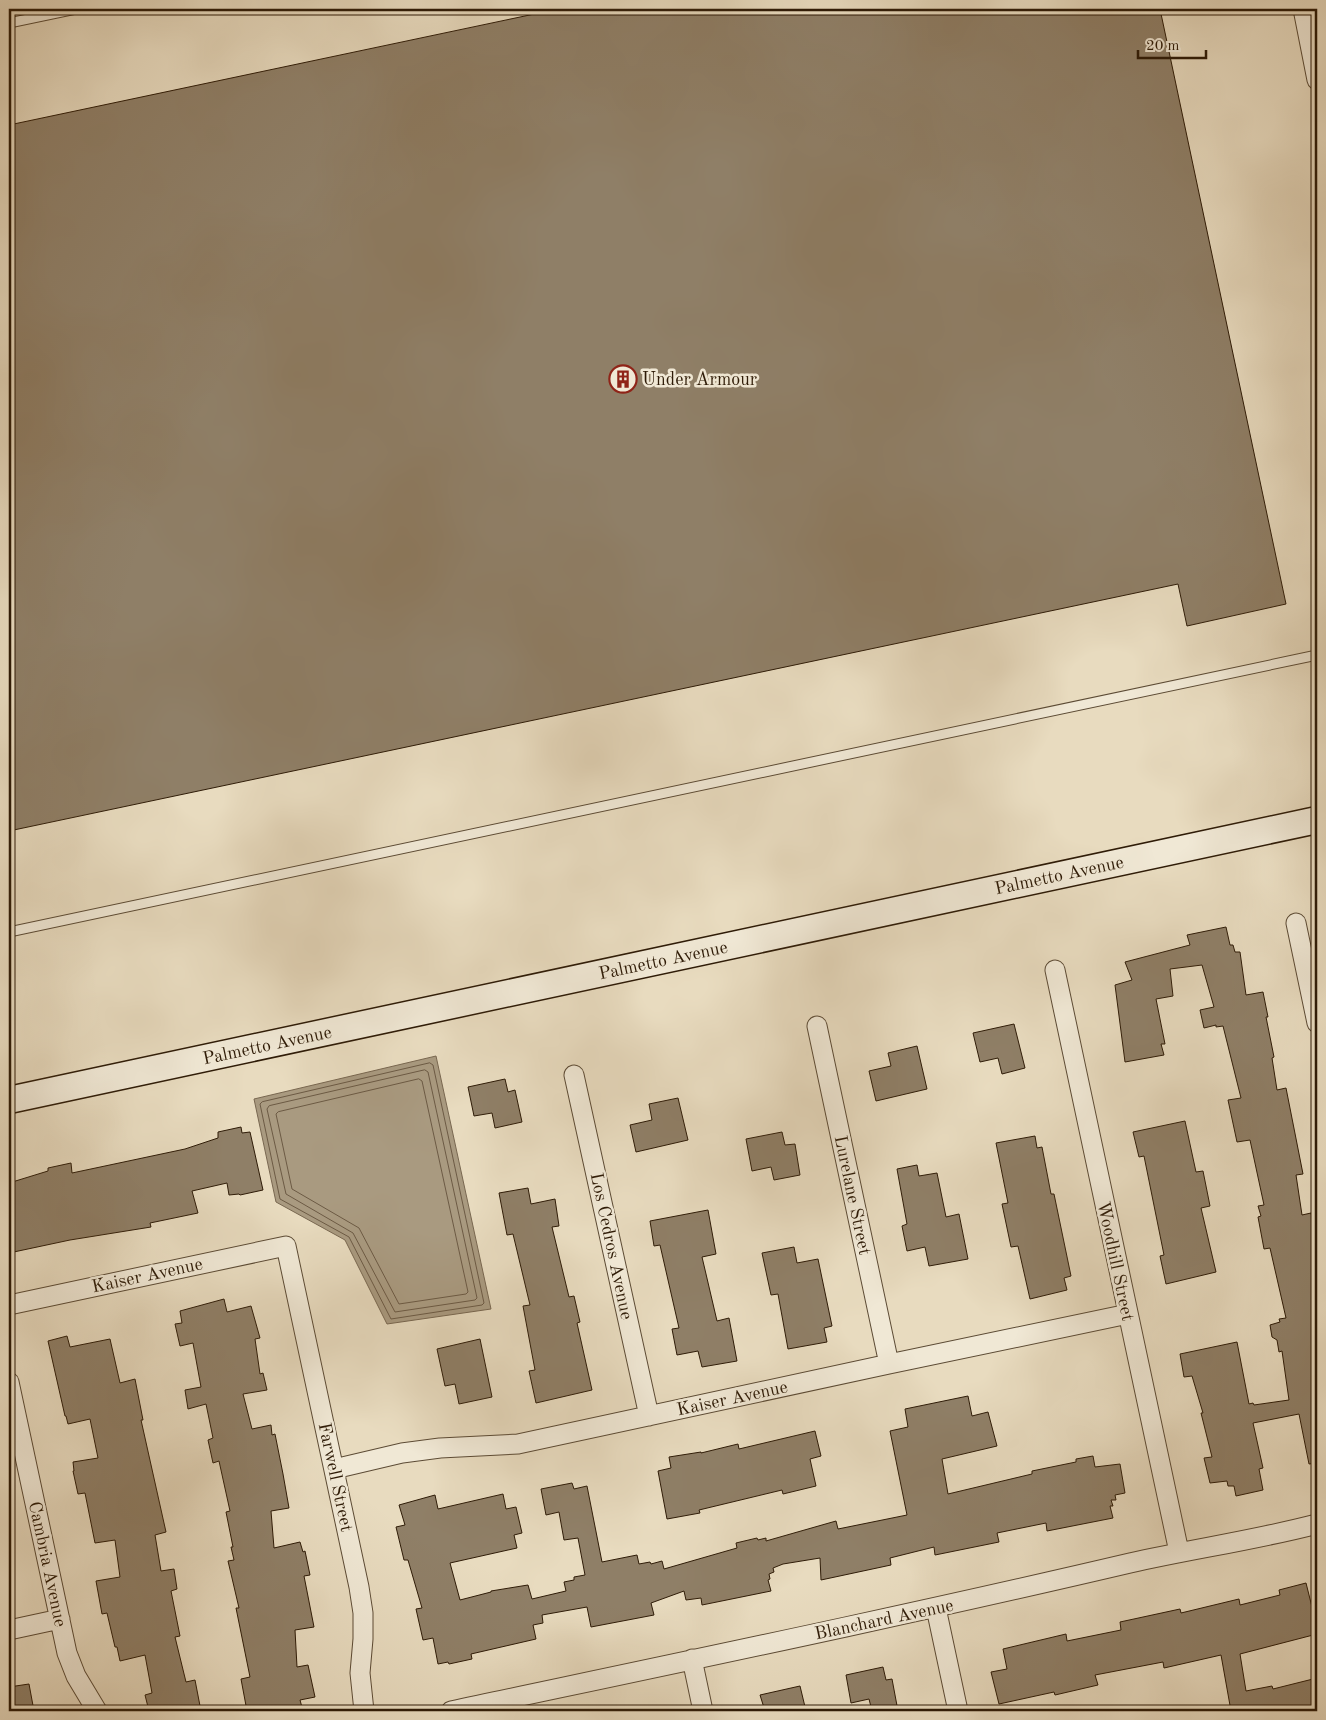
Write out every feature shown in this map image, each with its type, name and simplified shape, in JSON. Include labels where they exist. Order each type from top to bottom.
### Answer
[{"type":"street","points":[[1303,9],[1317,80]]},
{"type":"street","name":"Palmetto Avenue","points":[[9,1100],[1317,820]]},
{"type":"street","points":[[1296,923],[1317,1023]]},
{"type":"street","name":"Woodhill Street","points":[[1055,970],[1179,1552]]},
{"type":"street","name":"Lurelane Street","points":[[816,1026],[889,1364]]},
{"type":"street","name":"Los Cedros Avenue","points":[[574,1075],[649,1416]]},
{"type":"street","name":"Kaiser Avenue","points":[[9,1305],[286,1246]]},
{"type":"street","name":"Farwell Street","points":[[286,1246],[359,1587],[363,1614],[360,1673],[364,1711]]},
{"type":"street","name":"Kaiser Avenue","points":[[334,1468],[402,1453],[440,1448],[518,1444],[1128,1314]]},
{"type":"street","name":"Cambria Avenue","points":[[9,1382],[71,1664],[97,1711]]},
{"type":"street","name":"Blanchard Avenue","points":[[450,1711],[936,1608],[1179,1552],[1286,1532],[1317,1524]]},
{"type":"street","points":[[936,1608],[958,1711]]},
{"type":"street","points":[[9,1630],[60,1619]]},
{"type":"street","points":[[692,1660],[703,1711]]},
{"type":"lane","points":[[9,23],[76,9]]},
{"type":"lane","points":[[9,932],[1317,655]]},
{"type":"water","points":[[436,1056],[491,1309],[387,1324],[345,1240],[276,1202],[254,1099]]},
{"type":"building","name":"Under Armour","points":[[558,9],[1160,9],[1286,604],[1187,626],[1178,584],[9,831],[9,125]]},
{"type":"building","points":[[1226,927],[1230,945],[1233,945],[1235,952],[1240,952],[1246,995],[1263,992],[1274,1057],[1272,1058],[1277,1090],[1286,1088],[1303,1174],[1296,1175],[1302,1215],[1311,1213],[1317,1242],[1317,1463],[1309,1464],[1299,1414],[1253,1423],[1263,1468],[1259,1469],[1263,1490],[1236,1496],[1234,1486],[1228,1486],[1227,1481],[1210,1483],[1204,1458],[1212,1457],[1201,1413],[1203,1413],[1192,1376],[1184,1377],[1180,1354],[1237,1342],[1249,1404],[1289,1400],[1282,1351],[1279,1352],[1277,1340],[1272,1337],[1270,1325],[1280,1322],[1279,1319],[1286,1318],[1270,1248],[1264,1249],[1258,1217],[1261,1216],[1258,1206],[1264,1205],[1250,1140],[1237,1142],[1228,1100],[1241,1098],[1223,1026],[1216,1027],[1216,1025],[1204,1028],[1200,1010],[1214,1007],[1202,965],[1170,969],[1173,996],[1156,999],[1165,1044],[1161,1044],[1164,1055],[1125,1062],[1115,985],[1132,980],[1125,962],[1190,945],[1187,935]]},
{"type":"building","points":[[1014,1024],[1025,1068],[1002,1074],[998,1058],[980,1062],[973,1033]]},
{"type":"building","points":[[917,1046],[927,1089],[876,1101],[869,1071],[891,1066],[888,1053]]},
{"type":"building","points":[[505,1079],[508,1092],[515,1090],[522,1122],[495,1128],[492,1113],[474,1116],[468,1087]]},
{"type":"building","points":[[678,1098],[688,1140],[636,1152],[630,1125],[652,1120],[649,1104]]},
{"type":"building","points":[[1185,1121],[1196,1172],[1203,1171],[1210,1206],[1201,1208],[1216,1272],[1166,1284],[1160,1256],[1164,1255],[1144,1156],[1139,1157],[1133,1132]]},
{"type":"building","points":[[241,1127],[242,1133],[250,1132],[263,1190],[240,1195],[229,1195],[227,1183],[192,1191],[198,1213],[150,1223],[151,1227],[70,1240],[9,1253],[9,1183],[48,1171],[48,1168],[71,1163],[72,1173],[185,1149],[218,1138],[218,1132]]},
{"type":"building","points":[[782,1132],[785,1145],[795,1144],[800,1175],[774,1180],[771,1167],[752,1171],[746,1139]]},
{"type":"building","points":[[1035,1136],[1037,1148],[1042,1147],[1051,1194],[1054,1194],[1071,1276],[1064,1278],[1067,1290],[1030,1299],[1018,1246],[1011,1247],[1002,1204],[1008,1203],[996,1143]]},
{"type":"building","points":[[917,1165],[919,1176],[937,1173],[946,1217],[959,1214],[968,1259],[929,1266],[925,1247],[907,1251],[902,1226],[907,1224],[897,1169]]},
{"type":"building","points":[[528,1188],[531,1204],[555,1199],[559,1226],[552,1227],[569,1297],[574,1296],[580,1322],[577,1323],[592,1390],[536,1403],[529,1371],[535,1370],[523,1306],[530,1305],[513,1234],[507,1235],[499,1193]]},
{"type":"building","points":[[708,1210],[716,1254],[702,1257],[717,1321],[729,1318],[737,1361],[702,1367],[698,1351],[677,1355],[672,1329],[679,1328],[660,1245],[654,1246],[650,1221]]},
{"type":"building","points":[[794,1247],[797,1263],[818,1259],[832,1326],[824,1328],[827,1342],[788,1349],[778,1294],[771,1295],[762,1253]]},
{"type":"building","points":[[224,1299],[227,1312],[251,1306],[260,1338],[255,1339],[260,1374],[263,1373],[267,1390],[243,1394],[252,1429],[271,1425],[272,1435],[275,1434],[289,1508],[271,1511],[274,1548],[300,1542],[303,1552],[305,1551],[310,1575],[304,1576],[314,1627],[295,1630],[297,1667],[308,1665],[315,1697],[300,1700],[303,1711],[247,1711],[241,1679],[250,1677],[236,1608],[239,1608],[228,1561],[234,1560],[226,1512],[230,1511],[219,1461],[213,1463],[208,1440],[213,1438],[206,1404],[188,1409],[185,1390],[201,1387],[193,1343],[180,1346],[175,1324],[182,1323],[180,1311]]},
{"type":"building","points":[[67,1336],[70,1347],[110,1339],[120,1383],[135,1379],[143,1420],[141,1420],[166,1532],[155,1535],[161,1571],[174,1569],[177,1589],[171,1591],[180,1636],[175,1637],[186,1682],[195,1680],[201,1711],[149,1711],[145,1695],[152,1693],[145,1655],[120,1661],[107,1613],[102,1614],[96,1581],[120,1577],[115,1540],[95,1543],[85,1493],[78,1494],[73,1462],[98,1458],[90,1419],[68,1424],[65,1416],[48,1341]]},
{"type":"building","points":[[480,1339],[492,1397],[459,1404],[455,1384],[445,1386],[437,1349]]},
{"type":"building","points":[[968,1396],[972,1416],[988,1412],[997,1446],[942,1459],[948,1494],[1032,1474],[1032,1471],[1076,1462],[1076,1459],[1093,1456],[1095,1467],[1120,1464],[1125,1493],[1115,1495],[1116,1500],[1111,1500],[1113,1506],[1110,1506],[1113,1518],[1047,1531],[1046,1523],[997,1533],[999,1542],[935,1555],[934,1547],[890,1558],[891,1565],[821,1580],[820,1558],[783,1564],[773,1568],[774,1572],[769,1574],[770,1579],[768,1580],[771,1591],[702,1605],[701,1598],[686,1600],[684,1591],[651,1603],[654,1615],[591,1627],[587,1607],[542,1615],[543,1623],[533,1625],[536,1639],[471,1654],[472,1659],[449,1664],[448,1662],[438,1664],[433,1638],[423,1640],[416,1609],[422,1608],[408,1560],[404,1560],[396,1527],[405,1525],[399,1505],[435,1495],[438,1509],[503,1494],[506,1509],[516,1507],[522,1533],[514,1535],[517,1548],[450,1563],[460,1600],[491,1591],[528,1585],[532,1599],[566,1591],[564,1582],[574,1580],[574,1577],[585,1575],[578,1538],[564,1540],[559,1512],[546,1515],[541,1489],[572,1483],[574,1489],[587,1486],[602,1562],[637,1555],[639,1564],[650,1562],[651,1564],[662,1561],[664,1569],[737,1548],[736,1543],[757,1538],[758,1540],[766,1538],[766,1541],[836,1521],[838,1529],[907,1515],[890,1431],[908,1427],[905,1409]]},
{"type":"building","points":[[815,1431],[821,1456],[810,1459],[816,1486],[783,1494],[782,1490],[699,1510],[700,1513],[667,1519],[658,1471],[671,1468],[669,1457],[701,1453],[738,1444],[739,1449]]},
{"type":"building","points":[[1306,1583],[1317,1634],[1240,1654],[1246,1691],[1272,1686],[1273,1689],[1317,1678],[1317,1711],[1231,1711],[1221,1655],[1164,1668],[1163,1662],[1095,1675],[1098,1685],[1055,1695],[1054,1692],[999,1704],[991,1672],[1007,1669],[1003,1649],[1066,1634],[1067,1641],[1121,1630],[1120,1622],[1180,1609],[1181,1613],[1239,1599],[1240,1605],[1280,1595],[1279,1590]]},
{"type":"building","points":[[883,1667],[886,1680],[892,1679],[898,1711],[872,1711],[869,1699],[851,1703],[846,1675]]},
{"type":"building","points":[[29,1684],[34,1711],[9,1711],[9,1687]]},
{"type":"building","points":[[800,1686],[806,1711],[765,1711],[760,1695]]},
{"type":"place","name":"Under Armour","points":[[623,379]]}]
